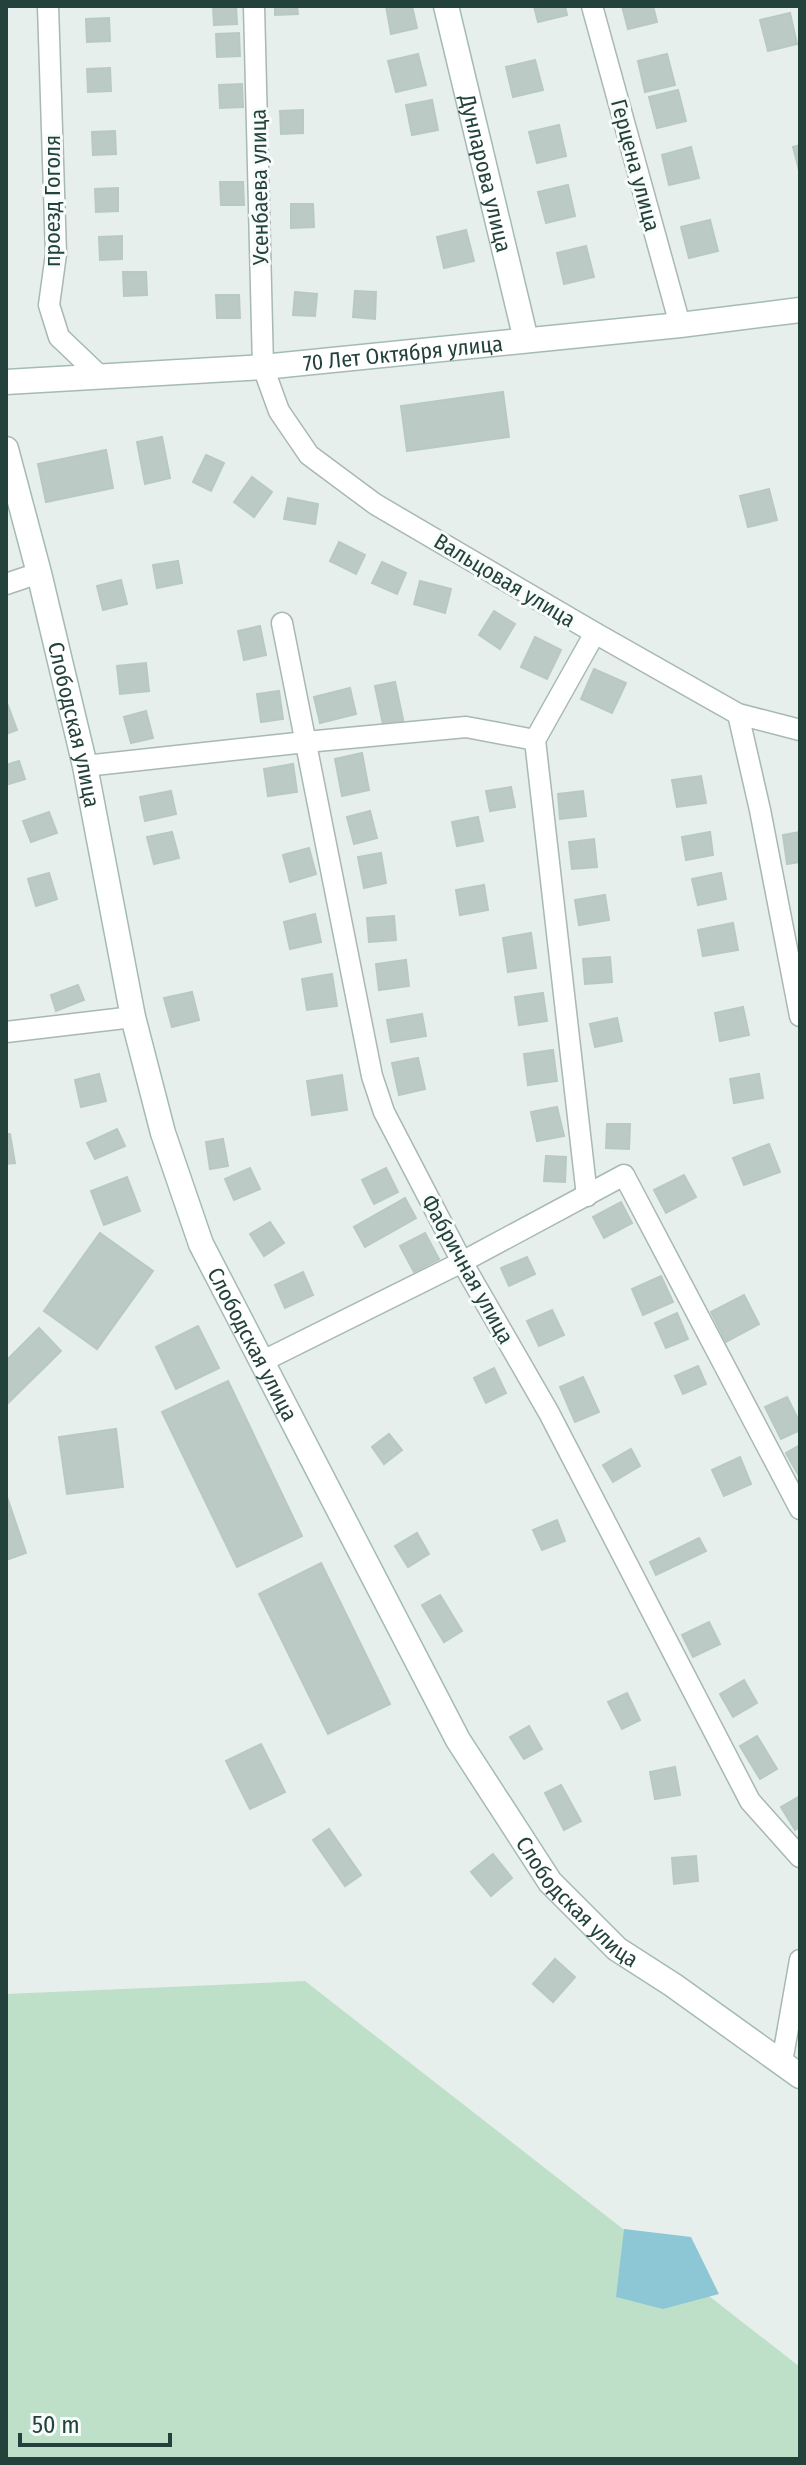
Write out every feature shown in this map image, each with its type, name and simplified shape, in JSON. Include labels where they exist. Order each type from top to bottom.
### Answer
[{"type":"street","name":"проезд Гоголя","points":[[48,6],[56,254],[49,305],[59,337],[101,377]]},
{"type":"street","name":"Усенбаева улица","points":[[254,6],[263,367]]},
{"type":"street","name":"Дунларова улица","points":[[446,6],[526,340]]},
{"type":"street","name":"Герцена улица","points":[[592,6],[680,325]]},
{"type":"street","name":"70 Лет Октября улица","points":[[6,382],[263,367],[800,310]]},
{"type":"street","name":"Вальцовая улица","points":[[263,367],[279,411],[309,455],[375,504],[738,714],[800,730]]},
{"type":"street","name":"Слободская улица","points":[[6,449],[85,766],[133,1017],[163,1133],[201,1244],[458,1740],[550,1882],[617,1949],[791,2069]]},
{"type":"street","points":[[6,584],[39,573]]},
{"type":"street","name":"Фабричная улица","points":[[282,623],[372,1076],[384,1112],[462,1262],[549,1413],[750,1801],[800,1857]]},
{"type":"street","points":[[587,1196],[535,740],[595,633]]},
{"type":"street","points":[[738,714],[800,1016]]},
{"type":"street","points":[[85,766],[466,727],[535,740]]},
{"type":"street","points":[[6,1032],[133,1017]]},
{"type":"street","points":[[261,1362],[462,1262],[624,1175],[800,1509]]},
{"type":"street","points":[[791,2069],[800,1960]]},
{"type":"green space","points":[[305,1981],[800,2367],[800,2459],[6,2459],[6,1994]]},
{"type":"water","points":[[624,2229],[691,2237],[719,2294],[663,2309],[616,2297]]},
{"type":"building","points":[[213,6],[236,6],[237,24],[214,25]]},
{"type":"building","points":[[275,6],[297,6],[298,14],[275,15]]},
{"type":"building","points":[[386,6],[412,6],[417,28],[391,34]]},
{"type":"building","points":[[534,6],[565,6],[567,15],[538,22]]},
{"type":"building","points":[[622,6],[653,6],[657,22],[628,29]]},
{"type":"building","points":[[790,13],[797,44],[768,51],[760,20]]},
{"type":"building","points":[[109,18],[110,41],[87,42],[86,19]]},
{"type":"building","points":[[239,33],[240,56],[217,57],[216,34]]},
{"type":"building","points":[[418,54],[426,85],[396,92],[388,61]]},
{"type":"building","points":[[667,54],[675,85],[645,92],[638,61]]},
{"type":"building","points":[[535,60],[543,90],[513,97],[506,67]]},
{"type":"building","points":[[110,68],[111,91],[88,92],[87,69]]},
{"type":"building","points":[[242,84],[243,107],[220,108],[219,85]]},
{"type":"building","points":[[678,90],[686,121],[657,128],[649,97]]},
{"type":"building","points":[[432,100],[438,130],[412,135],[406,105]]},
{"type":"building","points":[[303,110],[303,133],[281,134],[280,111]]},
{"type":"building","points":[[559,125],[566,156],[537,163],[529,132]]},
{"type":"building","points":[[115,131],[116,154],[93,155],[92,132]]},
{"type":"building","points":[[800,145],[800,174],[793,147]]},
{"type":"building","points":[[691,147],[699,178],[669,185],[662,155]]},
{"type":"building","points":[[220,182],[243,182],[244,205],[221,205]]},
{"type":"building","points":[[568,185],[575,216],[546,223],[538,192]]},
{"type":"building","points":[[118,188],[118,211],[96,212],[95,189]]},
{"type":"building","points":[[291,204],[313,204],[314,227],[291,228]]},
{"type":"building","points":[[710,220],[718,251],[689,258],[681,227]]},
{"type":"building","points":[[466,230],[474,261],[444,268],[437,237]]},
{"type":"building","points":[[122,236],[122,259],[100,260],[99,237]]},
{"type":"building","points":[[586,246],[594,277],[564,284],[557,253]]},
{"type":"building","points":[[123,272],[146,272],[147,295],[124,296]]},
{"type":"building","points":[[355,291],[376,292],[375,319],[353,317]]},
{"type":"building","points":[[295,292],[317,294],[315,316],[293,315]]},
{"type":"building","points":[[216,295],[239,295],[240,318],[217,318]]},
{"type":"building","points":[[503,392],[509,437],[407,451],[401,406]]},
{"type":"building","points":[[162,437],[170,478],[145,484],[137,442]]},
{"type":"building","points":[[106,450],[113,488],[46,502],[38,464]]},
{"type":"building","points":[[206,455],[224,463],[211,491],[193,482]]},
{"type":"building","points":[[252,477],[272,492],[254,517],[234,502]]},
{"type":"building","points":[[769,489],[777,520],[748,527],[740,496]]},
{"type":"building","points":[[288,498],[318,504],[315,524],[284,519]]},
{"type":"building","points":[[339,542],[365,555],[356,574],[330,561]]},
{"type":"building","points":[[178,561],[182,583],[157,588],[153,565]]},
{"type":"building","points":[[382,562],[406,573],[397,594],[372,583]]},
{"type":"building","points":[[121,580],[127,604],[103,610],[97,586]]},
{"type":"building","points":[[420,581],[451,589],[445,613],[414,604]]},
{"type":"building","points":[[494,611],[515,624],[500,649],[479,635]]},
{"type":"building","points":[[260,626],[266,655],[244,660],[238,631]]},
{"type":"building","points":[[535,637],[561,650],[547,679],[521,667]]},
{"type":"building","points":[[146,663],[149,691],[120,694],[117,666]]},
{"type":"building","points":[[594,669],[626,683],[612,713],[581,699]]},
{"type":"building","points":[[395,682],[404,724],[384,729],[375,686]]},
{"type":"building","points":[[350,688],[356,714],[320,723],[314,697]]},
{"type":"building","points":[[279,691],[283,719],[261,722],[257,694]]},
{"type":"building","points":[[6,704],[17,730],[6,734]]},
{"type":"building","points":[[146,711],[153,738],[131,743],[124,717]]},
{"type":"building","points":[[362,753],[369,790],[342,796],[335,759]]},
{"type":"building","points":[[19,761],[25,779],[6,785],[6,765]]},
{"type":"building","points":[[293,764],[297,792],[268,796],[264,769]]},
{"type":"building","points":[[701,776],[706,803],[677,807],[672,780]]},
{"type":"building","points":[[511,787],[515,807],[490,811],[486,791]]},
{"type":"building","points":[[171,791],[176,814],[145,821],[140,797]]},
{"type":"building","points":[[583,791],[586,816],[560,819],[558,794]]},
{"type":"building","points":[[370,811],[377,838],[354,844],[347,817]]},
{"type":"building","points":[[49,812],[57,833],[31,842],[23,821]]},
{"type":"building","points":[[478,817],[483,841],[457,846],[452,822]]},
{"type":"building","points":[[172,832],[179,858],[154,864],[147,837]]},
{"type":"building","points":[[710,832],[713,855],[686,860],[682,837]]},
{"type":"building","points":[[800,832],[800,862],[787,864],[783,835]]},
{"type":"building","points":[[594,839],[597,867],[572,869],[569,842]]},
{"type":"building","points":[[309,848],[316,874],[290,882],[283,855]]},
{"type":"building","points":[[381,853],[386,883],[364,888],[358,857]]},
{"type":"building","points":[[49,873],[57,899],[36,906],[28,879]]},
{"type":"building","points":[[721,873],[726,899],[698,905],[692,879]]},
{"type":"building","points":[[484,885],[488,910],[460,915],[456,890]]},
{"type":"building","points":[[605,895],[609,920],[579,925],[575,900]]},
{"type":"building","points":[[315,914],[321,942],[290,949],[284,922]]},
{"type":"building","points":[[394,916],[396,940],[369,942],[367,918]]},
{"type":"building","points":[[733,923],[738,950],[703,956],[698,930]]},
{"type":"building","points":[[531,933],[536,968],[508,972],[503,938]]},
{"type":"building","points":[[610,957],[612,982],[585,984],[583,959]]},
{"type":"building","points":[[406,960],[409,986],[379,990],[376,964]]},
{"type":"building","points":[[332,974],[337,1006],[307,1010],[302,979]]},
{"type":"building","points":[[78,985],[84,1000],[56,1011],[51,995]]},
{"type":"building","points":[[192,992],[199,1020],[172,1027],[164,998]]},
{"type":"building","points":[[543,993],[547,1021],[519,1025],[515,997]]},
{"type":"building","points":[[743,1007],[749,1035],[720,1041],[715,1013]]},
{"type":"building","points":[[422,1014],[426,1036],[391,1042],[387,1020]]},
{"type":"building","points":[[617,1018],[622,1041],[595,1047],[590,1024]]},
{"type":"building","points":[[553,1050],[557,1081],[528,1085],[524,1054]]},
{"type":"building","points":[[418,1058],[425,1089],[399,1095],[392,1063]]},
{"type":"building","points":[[99,1074],[106,1101],[81,1107],[75,1080]]},
{"type":"building","points":[[759,1074],[763,1098],[734,1103],[730,1079]]},
{"type":"building","points":[[342,1075],[347,1110],[312,1115],[307,1081]]},
{"type":"building","points":[[557,1107],[564,1136],[537,1141],[531,1112]]},
{"type":"building","points":[[607,1124],[630,1124],[629,1149],[606,1148]]},
{"type":"building","points":[[117,1129],[125,1146],[95,1159],[87,1143]]},
{"type":"building","points":[[6,1134],[10,1134],[15,1163],[6,1164]]},
{"type":"building","points":[[223,1139],[228,1166],[210,1169],[206,1142]]},
{"type":"building","points":[[769,1144],[780,1172],[744,1185],[733,1158]]},
{"type":"building","points":[[546,1156],[566,1157],[565,1182],[544,1181]]},
{"type":"building","points":[[250,1168],[260,1189],[234,1200],[225,1179]]},
{"type":"building","points":[[386,1168],[398,1192],[374,1204],[362,1180]]},
{"type":"building","points":[[684,1175],[696,1197],[666,1213],[654,1190]]},
{"type":"building","points":[[127,1177],[140,1211],[104,1225],[91,1191]]},
{"type":"building","points":[[405,1198],[416,1218],[365,1247],[354,1227]]},
{"type":"building","points":[[621,1202],[632,1223],[604,1238],[593,1217]]},
{"type":"building","points":[[270,1222],[284,1243],[264,1256],[250,1234]]},
{"type":"building","points":[[100,1233],[153,1271],[97,1349],[44,1311]]},
{"type":"building","points":[[425,1233],[439,1259],[414,1272],[400,1246]]},
{"type":"building","points":[[527,1257],[535,1274],[509,1286],[501,1268]]},
{"type":"building","points":[[303,1272],[313,1295],[285,1308],[275,1285]]},
{"type":"building","points":[[661,1276],[673,1302],[643,1315],[632,1289]]},
{"type":"building","points":[[744,1295],[759,1324],[726,1342],[711,1312]]},
{"type":"building","points":[[552,1310],[564,1335],[539,1346],[527,1321]]},
{"type":"building","points":[[677,1313],[688,1339],[666,1348],[655,1323]]},
{"type":"building","points":[[198,1326],[219,1368],[176,1389],[156,1347]]},
{"type":"building","points":[[39,1328],[61,1351],[6,1405],[6,1361]]},
{"type":"building","points":[[698,1366],[706,1384],[683,1394],[675,1376]]},
{"type":"building","points":[[494,1368],[506,1393],[486,1403],[474,1378]]},
{"type":"building","points":[[583,1377],[599,1412],[575,1422],[560,1387]]},
{"type":"building","points":[[228,1381],[302,1536],[237,1567],[162,1412]]},
{"type":"building","points":[[787,1397],[800,1423],[800,1430],[781,1439],[765,1407]]},
{"type":"building","points":[[116,1429],[123,1487],[67,1494],[59,1437]]},
{"type":"building","points":[[389,1434],[402,1450],[384,1464],[372,1447]]},
{"type":"building","points":[[800,1445],[800,1476],[799,1476],[786,1453]]},
{"type":"building","points":[[631,1449],[640,1466],[613,1482],[603,1465]]},
{"type":"building","points":[[740,1457],[751,1484],[724,1496],[712,1470]]},
{"type":"building","points":[[6,1494],[26,1553],[6,1560]]},
{"type":"building","points":[[557,1520],[565,1541],[542,1550],[533,1530]]},
{"type":"building","points":[[417,1533],[429,1554],[408,1567],[395,1546]]},
{"type":"building","points":[[699,1538],[706,1551],[656,1575],[650,1562]]},
{"type":"building","points":[[321,1563],[390,1704],[328,1734],[259,1594]]},
{"type":"building","points":[[440,1595],[462,1631],[444,1642],[422,1605]]},
{"type":"building","points":[[709,1622],[720,1644],[693,1657],[682,1635]]},
{"type":"building","points":[[744,1680],[757,1703],[733,1717],[720,1694]]},
{"type":"building","points":[[627,1693],[640,1720],[622,1729],[608,1702]]},
{"type":"building","points":[[529,1726],[542,1749],[524,1759],[510,1737]]},
{"type":"building","points":[[757,1736],[777,1769],[760,1779],[740,1746]]},
{"type":"building","points":[[261,1744],[285,1792],[250,1809],[226,1761]]},
{"type":"building","points":[[675,1767],[680,1795],[655,1799],[650,1772]]},
{"type":"building","points":[[561,1785],[581,1821],[564,1830],[545,1793]]},
{"type":"building","points":[[800,1796],[800,1827],[795,1830],[781,1807]]},
{"type":"building","points":[[329,1829],[361,1875],[345,1886],[313,1840]]},
{"type":"building","points":[[493,1854],[512,1878],[491,1896],[471,1872]]},
{"type":"building","points":[[696,1856],[698,1881],[674,1884],[672,1858]]},
{"type":"building","points":[[555,1959],[575,1977],[553,2002],[533,1984]]}]
